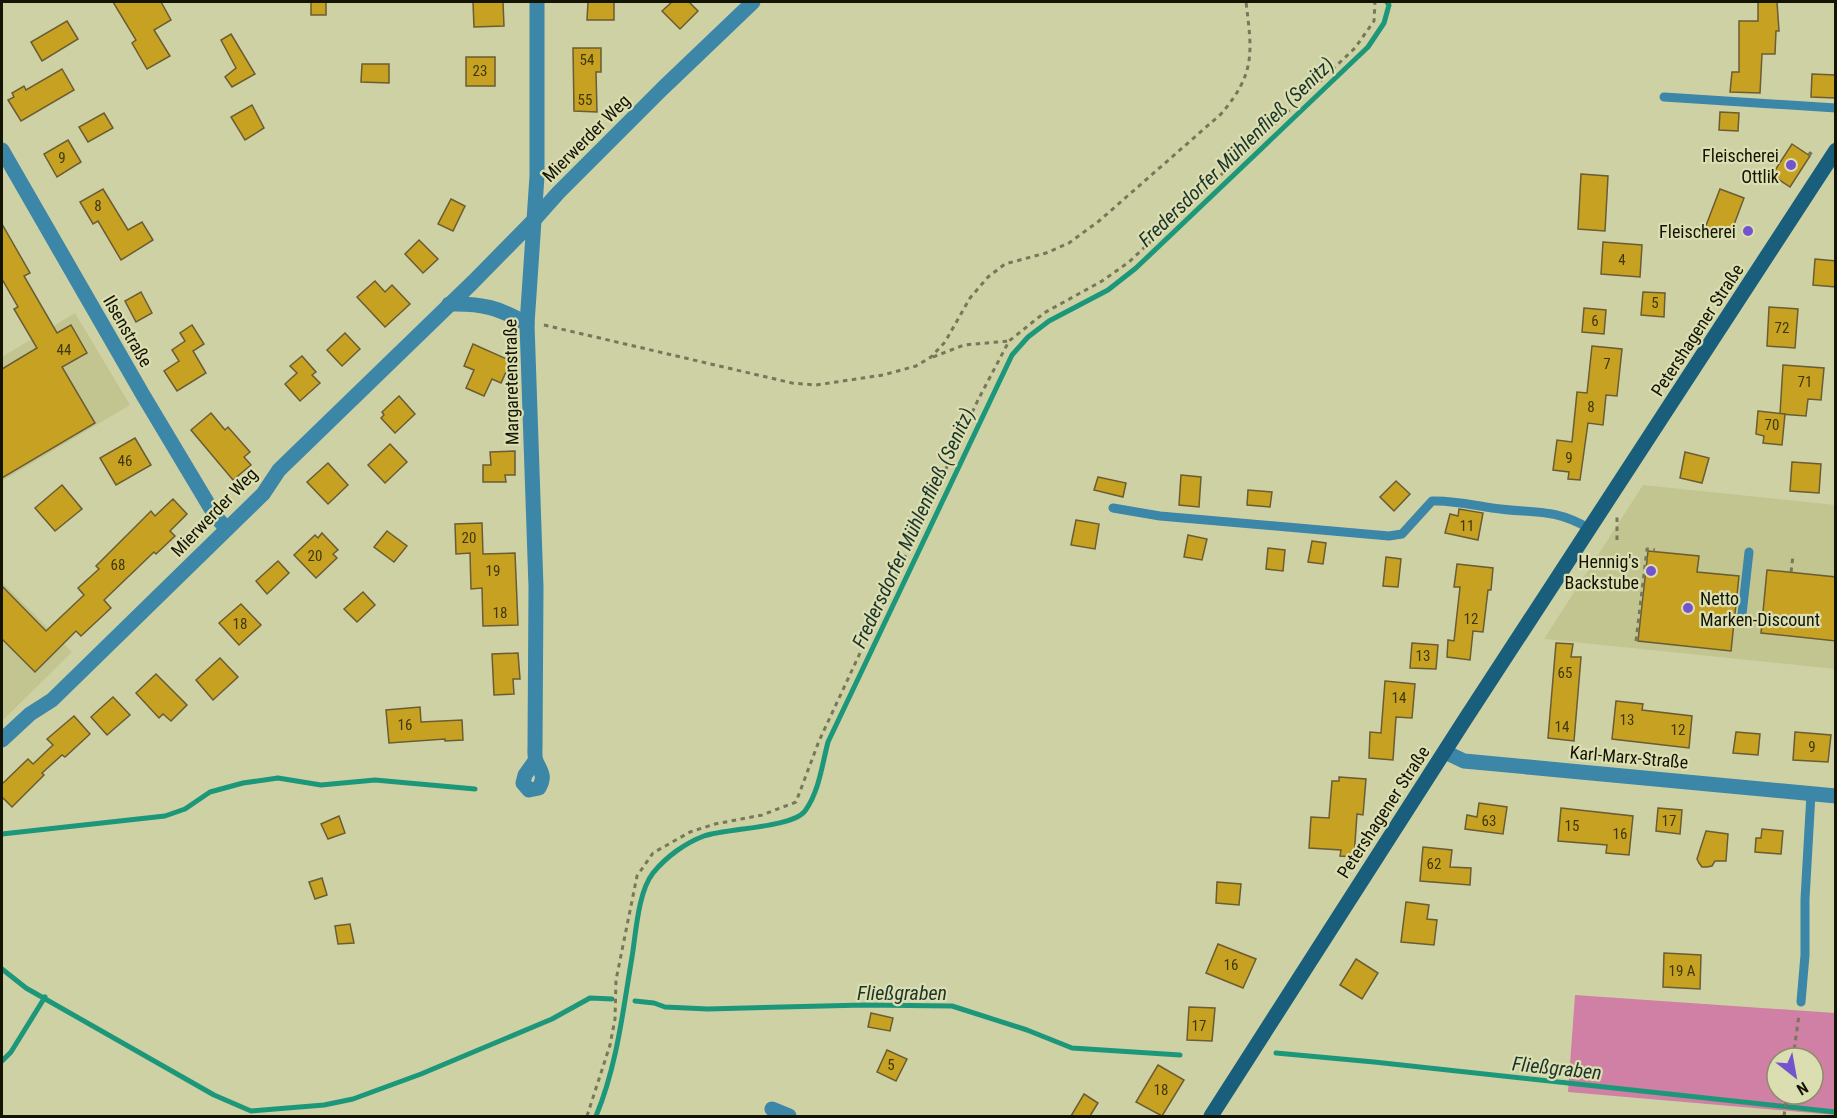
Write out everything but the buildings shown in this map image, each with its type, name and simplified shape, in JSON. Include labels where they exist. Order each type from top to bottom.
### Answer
[{"type":"street","name":"Margaretenstraße","points":[[536,761],[536,587],[527,324],[537,176],[537,2]]},
{"type":"street","name":"Mierwerder Weg","points":[[2,740],[30,714],[52,700],[263,494],[279,470],[534,220],[662,89],[753,2]]},
{"type":"street","name":"Ilsenstraße","points":[[2,150],[149,405],[216,517],[227,529]]},
{"type":"street","name":"Petershagener Straße","points":[[1211,1116],[1836,150]]},
{"type":"street","points":[[449,304],[469,303],[488,306],[527,324]]},
{"type":"street","name":"Karl-Marx-Straße","points":[[1445,752],[1464,761],[1836,796]]},
{"type":"street","points":[[772,1109],[789,1116]]},
{"type":"lane","points":[[1664,97],[1836,108]]},
{"type":"lane","points":[[1113,508],[1160,516],[1389,536],[1402,534],[1432,501],[1444,500],[1511,511],[1551,513],[1567,517],[1590,530]]},
{"type":"lane","points":[[1741,623],[1749,552]]},
{"type":"lane","points":[[1801,1002],[1811,794]]},
{"type":"path","points":[[931,357],[945,342],[970,298],[988,277],[1005,264],[1046,253],[1069,243],[1099,221],[1221,114],[1237,95],[1248,69],[1251,48],[1246,2]]},
{"type":"path","points":[[587,1116],[610,1044],[615,1019],[616,980],[637,876],[653,853],[690,832],[715,824],[762,815],[796,802],[819,741],[978,400],[1009,341],[1044,313],[1102,281],[1129,262],[1355,48],[1374,21],[1375,2]]},
{"type":"path","points":[[527,324],[542,324],[816,386],[883,375],[916,366],[931,357],[964,345],[1009,341]]},
{"type":"path","points":[[1636,641],[1647,549],[1655,551],[1656,542]]},
{"type":"path","points":[[1791,572],[1793,556]]},
{"type":"path","points":[[1795,1046],[1801,1002]]},
{"type":"shaded area","points":[[75,313],[130,405],[2,481],[2,357]]},
{"type":"shaded area","points":[[1643,485],[1835,505],[1835,669],[1544,639]]},
{"type":"shaded area","points":[[2,582],[72,652],[2,721]]},
{"type":"shaded area","points":[[1575,995],[1835,1013],[1835,1115],[1568,1092]]},
{"type":"waterway","name":"Fredersdorfer Mühlenfließ (Senitz)","points":[[596,1116],[614,1058],[638,913],[648,881],[670,856],[697,839],[714,833],[787,821],[798,817],[810,804],[817,787],[828,742],[1012,355],[1028,337],[1049,321],[1108,290],[1136,268],[1368,47],[1384,23],[1389,5],[1387,2]]},
{"type":"waterway","points":[[2,834],[165,816],[185,809],[210,792],[243,783],[278,778],[321,785],[375,780],[475,789]]},
{"type":"waterway","points":[[2,969],[26,988],[214,1095],[251,1111],[324,1105],[353,1099],[421,1074],[552,1019],[590,998],[612,999]]},
{"type":"waterway","points":[[2,1061],[11,1052],[45,997]]},
{"type":"waterway","name":"Fließgraben","points":[[635,1001],[665,1007],[708,1009],[864,1005],[952,1006],[1027,1030],[1072,1048],[1180,1055]]},
{"type":"waterway","name":"Fließgraben","points":[[1276,1053],[1836,1112]]},
{"type":"place","name":"Fleischerei Ottlik","points":[[1791,165]]},
{"type":"place","name":"Fleischerei","points":[[1748,231]]},
{"type":"place","name":"Hennig's Backstube","points":[[1651,571]]},
{"type":"place","name":"Netto Marken-Discount","points":[[1688,608]]}]
